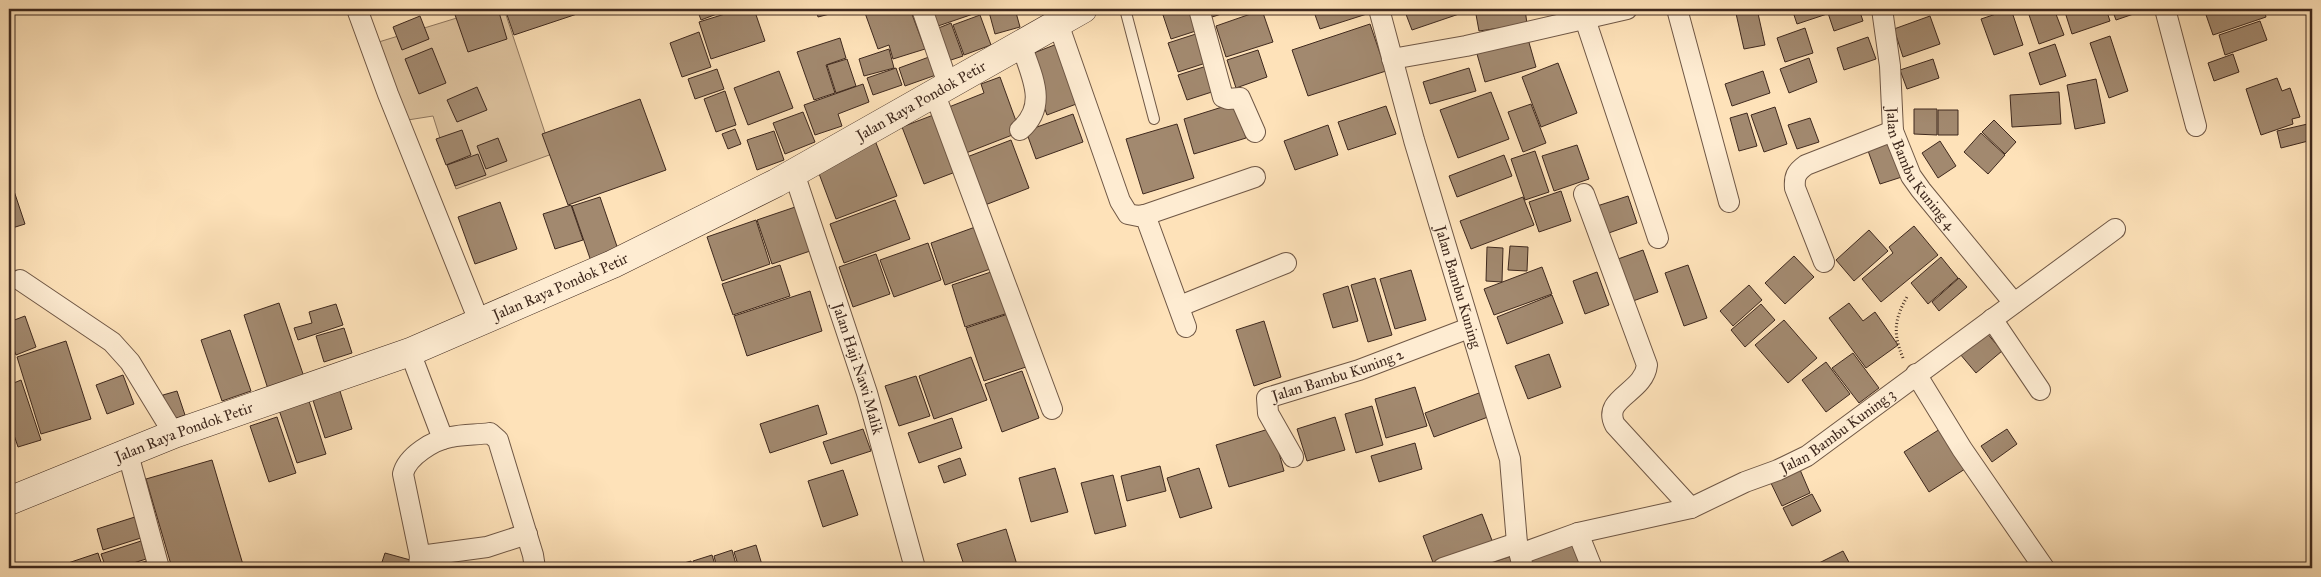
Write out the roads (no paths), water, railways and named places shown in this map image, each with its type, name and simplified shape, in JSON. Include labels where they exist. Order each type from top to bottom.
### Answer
[{"type":"main road","name":"Jalan Raya Pondok Petir","points":[[9,501],[174,434],[410,352],[613,264],[794,173],[1021,44],[1056,16],[1083,9]]},
{"type":"street","points":[[357,9],[388,94],[479,321]]},
{"type":"street","points":[[922,9],[941,88],[1052,410]]},
{"type":"street","points":[[1199,9],[1223,96],[1228,99],[1240,98],[1255,132]]},
{"type":"street","name":"Jalan Bambu Kuning","points":[[1379,9],[1414,140],[1469,328],[1510,459],[1520,555]]},
{"type":"street","points":[[1392,59],[1466,46],[1626,9]]},
{"type":"street","points":[[1677,9],[1729,202]]},
{"type":"street","name":"Jalan Bambu Kuning 4","points":[[1882,9],[1890,66],[1893,131],[1911,176],[2014,302]]},
{"type":"street","points":[[2165,9],[2196,126]]},
{"type":"street","points":[[1056,16],[1120,201],[1128,214],[1145,215],[1255,177]]},
{"type":"street","points":[[1585,19],[1658,238]]},
{"type":"street","points":[[1020,130],[1030,122],[1036,111],[1036,92],[1021,44]]},
{"type":"street","points":[[1824,262],[1795,188],[1794,178],[1798,170],[1893,131]]},
{"type":"street","name":"Jalan Haji Nawi Malik","points":[[794,173],[867,393],[915,568]]},
{"type":"street","points":[[1584,194],[1647,365],[1646,376],[1612,408],[1611,417],[1615,425],[1691,508]]},
{"type":"street","points":[[1145,215],[1180,306],[1186,327]]},
{"type":"street","name":"Jalan Bambu Kuning 3","points":[[1443,568],[1520,555],[1578,533],[1691,508],[1744,482],[1778,470],[1807,456],[2115,229]]},
{"type":"street","points":[[1180,306],[1286,263]]},
{"type":"street","points":[[20,280],[112,342],[130,362],[174,434]]},
{"type":"street","points":[[1992,319],[2040,390]]},
{"type":"street","name":"Jalan Bambu Kuning 2","points":[[1293,457],[1268,413],[1267,398],[1359,370],[1469,328]]},
{"type":"street","points":[[410,352],[443,439]]},
{"type":"street","points":[[1916,374],[1962,449],[2044,568]]},
{"type":"street","points":[[527,534],[487,547],[420,562],[404,474],[405,465],[415,456],[443,439],[490,433],[496,436],[527,534],[535,568]]},
{"type":"street","points":[[128,454],[159,568]]},
{"type":"street","points":[[1578,533],[1592,568]]},
{"type":"lane","points":[[1125,9],[1154,119]]}]
